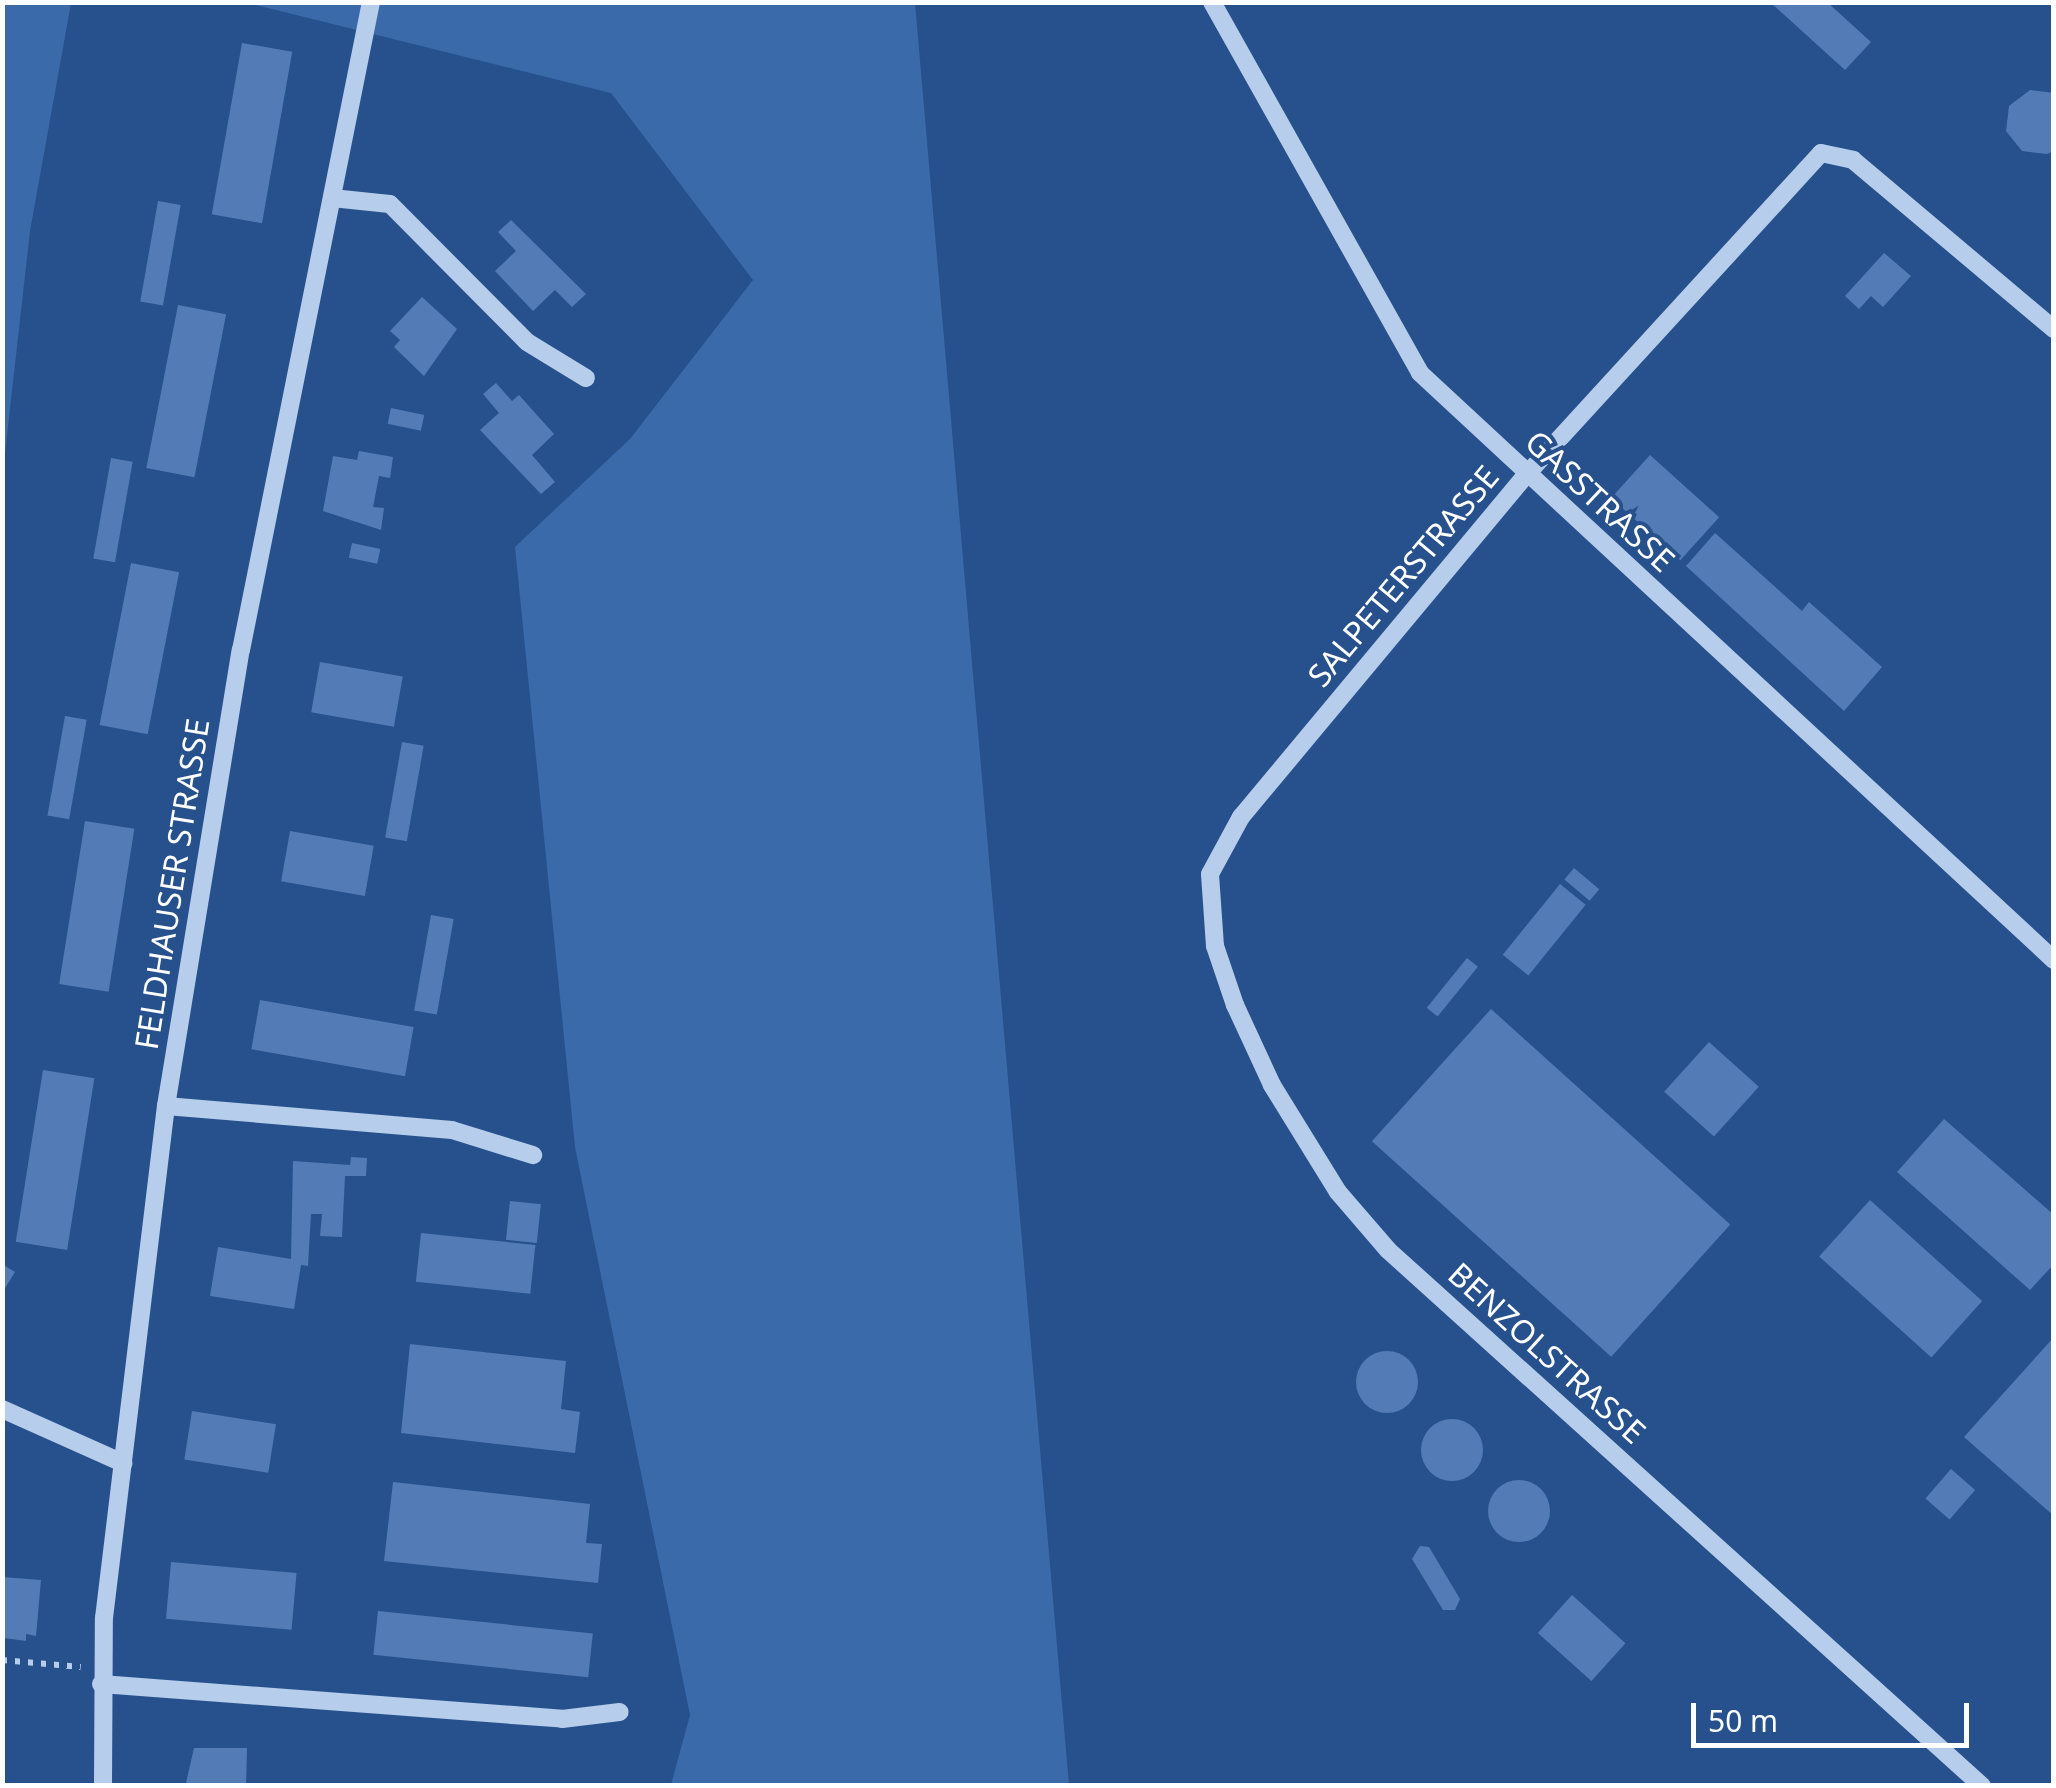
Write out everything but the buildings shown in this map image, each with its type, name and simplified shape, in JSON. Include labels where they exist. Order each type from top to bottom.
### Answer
[{"type":"street","name":"FELDHAUSER STRASSE","points":[[102,1786],[102,1676],[166,1106],[241,650],[371,2]]},
{"type":"street","name":"GASSTRASSE","points":[[1212,2],[1420,373],[2054,960]]},
{"type":"street","name":"SALPETERSTRASSE","points":[[1210,874],[1241,817],[1527,474],[1820,153],[1852,160],[2054,329]]},
{"type":"street","points":[[332,198],[390,204],[527,342],[586,378]]},
{"type":"street","name":"BENZOLSTRASSE","points":[[1210,874],[1215,946],[1236,1004],[1272,1085],[1338,1192],[1388,1250],[1982,1786]]},
{"type":"street","points":[[166,1106],[452,1130],[533,1155]]},
{"type":"street","points":[[2,1409],[123,1463]]},
{"type":"street","points":[[102,1676],[562,1719],[620,1712]]},
{"type":"path","points":[[2,1660],[102,1676]]},
{"type":"shaded area","points":[[3,2],[71,3],[30,231],[3,471]]},
{"type":"shaded area","points":[[248,3],[915,3],[1069,1785],[671,1785],[690,1715],[575,1147],[515,547],[630,439],[753,280],[611,93]]}]
